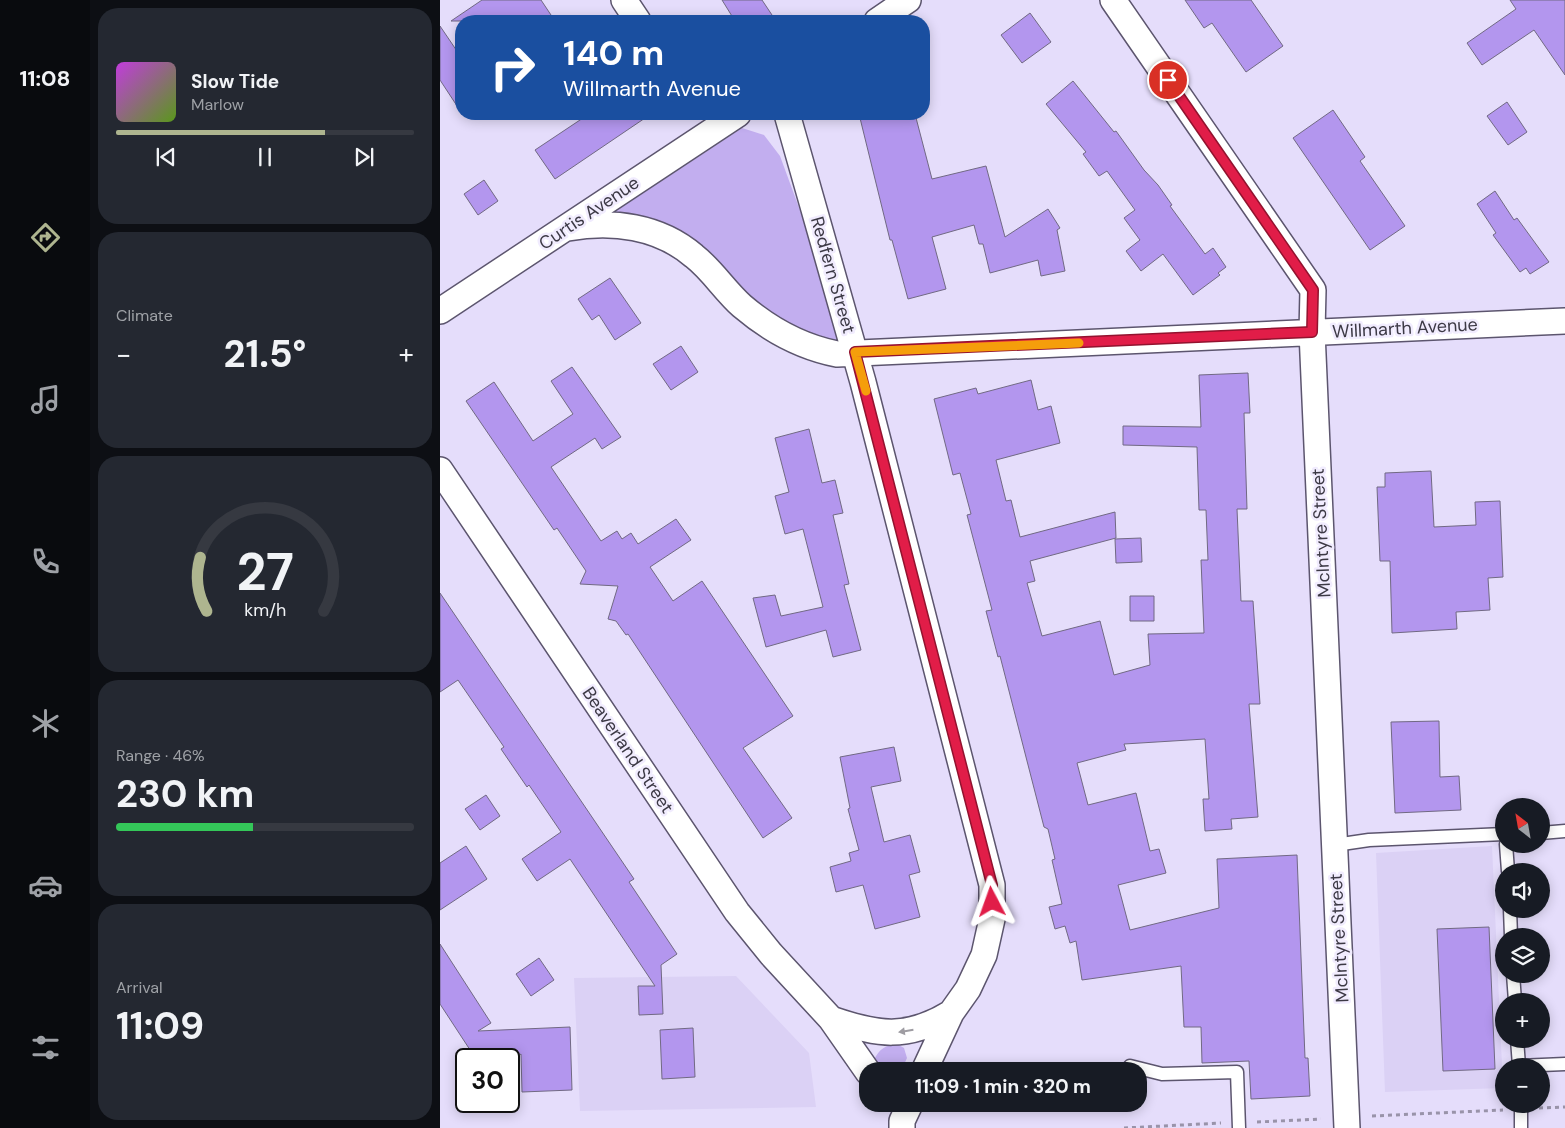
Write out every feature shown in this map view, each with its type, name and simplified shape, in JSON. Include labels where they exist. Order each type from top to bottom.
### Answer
[{"type":"street","points":[[624,0],[634,15]]},
{"type":"street","points":[[885,15],[908,0]]},
{"type":"street","name":"McIntyre Street","points":[[1113,0],[1313,290],[1312,332],[1347,1128]]},
{"type":"street","name":"Redfern Street","points":[[788,120],[855,352],[992,885],[992,919],[984,955],[968,989],[951,1013]]},
{"type":"street","name":"Curtis Avenue","points":[[440,312],[568,228],[706,122]]},
{"type":"street","name":"Willmarth Avenue","points":[[568,228],[588,224],[615,224],[642,228],[661,235],[695,256],[742,306],[774,330],[823,351],[837,354],[1565,321]]},
{"type":"street","name":"Beaverland Street","points":[[440,470],[737,912],[771,954],[831,1019],[861,1062]]},
{"type":"street","points":[[928,1062],[951,1013]]},
{"type":"street","name":"Beaverland Street","points":[[831,1019],[869,1031],[903,1032],[920,1029],[951,1013]]},
{"type":"lane","points":[[1550,832],[1565,831]]},
{"type":"lane","points":[[1334,845],[1368,840],[1495,834]]},
{"type":"lane","points":[[1550,1065],[1565,1064]]},
{"type":"lane","points":[[1147,1070],[1162,1074],[1237,1072],[1239,1128]]},
{"type":"lane","points":[[1521,1113],[1522,1128]]},
{"type":"shaded area","points":[[742,128],[764,135],[780,156],[851,349],[798,338],[698,253],[615,222],[616,211]]},
{"type":"shaded area","points":[[1492,846],[1496,928],[1495,983],[1498,983],[1499,993],[1495,993],[1495,1048],[1501,1048],[1502,1058],[1495,1058],[1495,1088],[1385,1092],[1376,853]]},
{"type":"shaded area","points":[[736,976],[809,1053],[816,1107],[580,1111],[574,978]]},
{"type":"shaded area","points":[[897,1044],[904,1048],[907,1058],[905,1062],[875,1062],[878,1053],[889,1045]]},
{"type":"building","points":[[482,0],[541,0],[551,15],[460,15]]},
{"type":"building","points":[[722,0],[762,0],[772,15],[731,15]]},
{"type":"building","points":[[1185,0],[1251,0],[1283,46],[1246,72],[1212,23],[1204,28]]},
{"type":"building","points":[[1510,0],[1565,0],[1565,75],[1534,30],[1482,65],[1467,43],[1516,9]]},
{"type":"building","points":[[1030,13],[1051,42],[1022,63],[1001,35]]},
{"type":"building","points":[[440,26],[455,48],[455,103],[440,80]]},
{"type":"building","points":[[1073,81],[1114,132],[1116,131],[1144,170],[1158,185],[1172,205],[1170,206],[1205,254],[1213,248],[1226,267],[1218,273],[1220,275],[1193,295],[1163,254],[1141,271],[1126,251],[1140,240],[1124,218],[1135,210],[1107,171],[1099,176],[1083,154],[1086,152],[1046,104]]},
{"type":"building","points":[[1507,102],[1527,132],[1508,145],[1487,116]]},
{"type":"building","points":[[1333,110],[1365,157],[1360,161],[1405,226],[1370,250],[1293,138]]},
{"type":"building","points":[[580,120],[642,120],[555,179],[535,150]]},
{"type":"building","points":[[860,120],[917,120],[932,179],[986,166],[1005,237],[1048,209],[1060,228],[1057,230],[1065,271],[1041,276],[1038,260],[990,273],[983,244],[979,244],[974,225],[932,237],[946,289],[908,299],[892,240],[890,240]]},
{"type":"building","points":[[484,180],[498,201],[478,215],[464,194]]},
{"type":"building","points":[[1495,191],[1514,220],[1517,218],[1549,262],[1530,274],[1526,268],[1520,272],[1493,235],[1496,233],[1477,204]]},
{"type":"building","points":[[610,278],[641,323],[615,340],[599,315],[592,320],[578,299]]},
{"type":"building","points":[[681,346],[698,372],[671,390],[653,364]]},
{"type":"building","points":[[572,367],[621,437],[602,449],[595,438],[551,467],[601,541],[617,531],[622,539],[631,533],[638,544],[676,519],[691,540],[650,567],[673,601],[702,581],[793,716],[743,748],[792,818],[763,838],[628,634],[626,635],[616,621],[608,619],[618,586],[580,584],[586,571],[557,528],[554,530],[466,401],[494,382],[533,441],[573,414],[551,381]]},
{"type":"building","points":[[1248,373],[1250,413],[1244,413],[1247,509],[1237,509],[1241,601],[1253,601],[1260,704],[1249,704],[1258,817],[1231,819],[1232,829],[1205,831],[1203,799],[1209,799],[1205,739],[1124,744],[1126,750],[1077,763],[1088,805],[1136,793],[1150,851],[1159,849],[1166,873],[1118,885],[1130,930],[1219,908],[1217,859],[1297,855],[1305,1058],[1308,1058],[1310,1096],[1251,1099],[1249,1061],[1202,1063],[1201,1027],[1184,1027],[1181,966],[1082,980],[1076,941],[1070,943],[1065,926],[1055,929],[1049,907],[1062,904],[1052,860],[1055,859],[1048,829],[1044,827],[1000,656],[998,657],[986,611],[992,610],[967,515],[971,514],[960,473],[953,475],[934,399],[976,388],[978,394],[1031,380],[1038,410],[1051,406],[1060,443],[996,460],[1006,501],[1011,500],[1020,537],[1115,512],[1116,538],[1030,561],[1035,581],[1027,583],[1042,636],[1100,621],[1114,675],[1150,665],[1148,634],[1204,633],[1201,560],[1208,560],[1206,510],[1199,510],[1197,447],[1123,445],[1123,426],[1201,427],[1199,375]]},
{"type":"building","points":[[809,429],[822,483],[835,480],[843,513],[833,515],[849,584],[844,585],[861,650],[833,657],[826,630],[766,647],[753,598],[775,595],[781,616],[823,607],[803,529],[785,534],[775,496],[789,492],[775,438]]},
{"type":"building","points":[[1431,471],[1434,527],[1476,525],[1475,502],[1500,501],[1503,577],[1488,578],[1490,610],[1456,612],[1457,629],[1392,633],[1390,561],[1380,561],[1377,487],[1385,487],[1385,473]]},
{"type":"building","points":[[1141,538],[1142,562],[1116,563],[1115,539]]},
{"type":"building","points":[[440,593],[634,879],[629,882],[677,954],[661,965],[663,1014],[639,1015],[638,986],[655,986],[570,859],[537,881],[522,859],[561,832],[529,785],[527,787],[501,749],[504,747],[458,680],[440,692]]},
{"type":"building","points":[[1130,596],[1154,596],[1154,621],[1130,621]]},
{"type":"building","points":[[1439,721],[1440,777],[1459,776],[1461,810],[1395,813],[1391,722]]},
{"type":"building","points":[[894,747],[901,781],[871,787],[884,842],[910,835],[920,872],[909,875],[920,917],[875,929],[863,885],[836,892],[830,867],[851,861],[849,853],[859,850],[848,809],[850,808],[840,757]]},
{"type":"building","points":[[486,795],[500,816],[480,830],[465,809]]},
{"type":"building","points":[[466,846],[487,879],[440,910],[440,863]]},
{"type":"building","points":[[1489,927],[1495,1069],[1443,1071],[1437,929]]},
{"type":"building","points":[[440,944],[491,1023],[478,1031],[570,1027],[572,1090],[522,1092],[520,1048],[469,1048],[440,1004]]},
{"type":"building","points":[[539,958],[554,980],[531,996],[516,974]]},
{"type":"building","points":[[693,1028],[695,1077],[662,1079],[660,1030]]},
{"type":"slow traffic","points":[[866,391],[855,352],[1079,343]]},
{"type":"route","points":[[992,902],[992,885],[855,352],[1312,332],[1313,290],[1168,80]]}]
